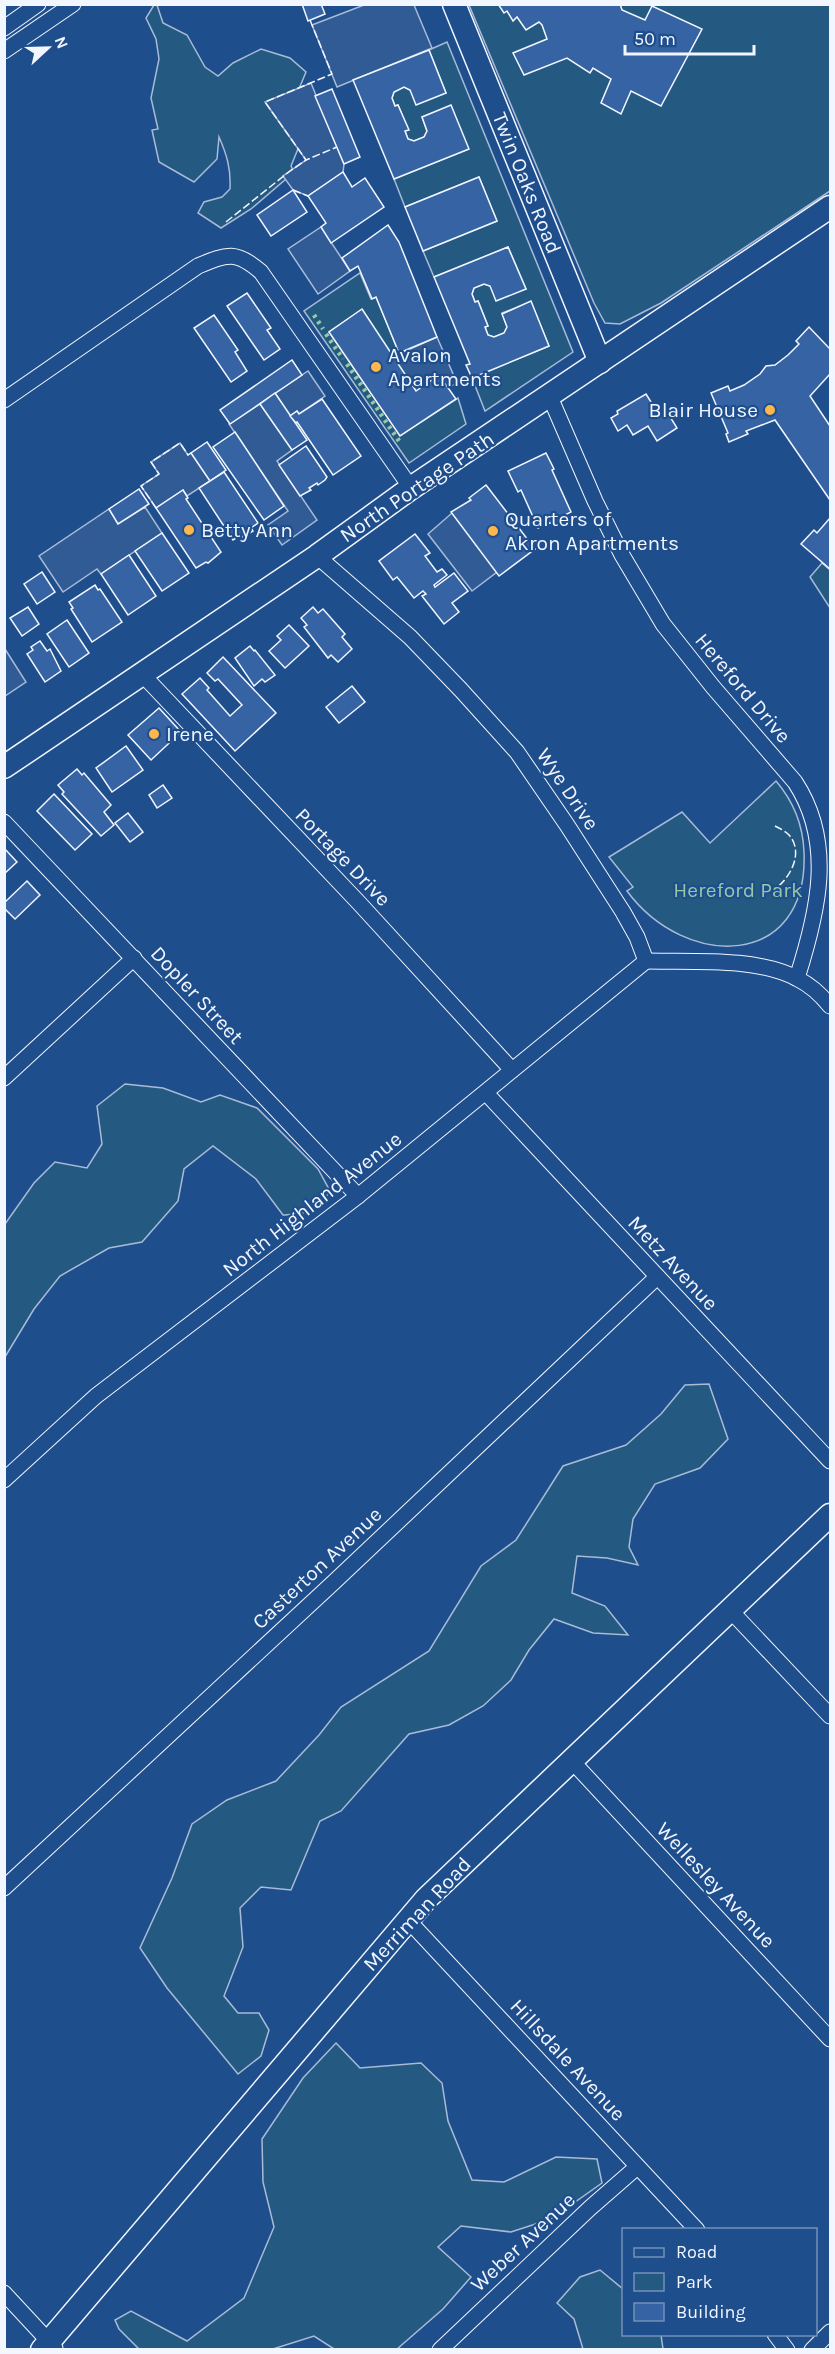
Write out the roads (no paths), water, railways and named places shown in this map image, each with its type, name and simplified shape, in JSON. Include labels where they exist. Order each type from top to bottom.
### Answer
[{"type":"main road","name":"Twin Oaks Road","points":[[454,4],[600,362]]},
{"type":"main road","name":"North Portage Path","points":[[4,767],[317,556],[411,488],[831,207]]},
{"type":"main road","name":"Merriman Road","points":[[49,2347],[407,1919],[571,1760],[831,1515]]},
{"type":"street","points":[[4,28],[38,4]]},
{"type":"street","points":[[4,51],[73,4]]},
{"type":"street","points":[[4,400],[198,266],[222,256],[237,256],[248,260],[261,272],[411,488]]},
{"type":"street","name":"Hereford Drive","points":[[549,397],[595,501],[627,564],[663,624],[713,687],[807,797],[822,852],[822,879],[806,952],[797,978]]},
{"type":"street","name":"Wye Drive","points":[[317,556],[410,637],[517,752],[623,912],[637,937],[646,961]]},
{"type":"street","name":"Portage Drive","points":[[142,674],[360,904],[512,1070]]},
{"type":"street","name":"Dopler Street","points":[[4,822],[358,1196]]},
{"type":"street","points":[[4,1078],[134,958]]},
{"type":"street","points":[[646,961],[748,965],[776,970],[797,978],[831,1006]]},
{"type":"street","name":"North Highland Avenue","points":[[4,1480],[96,1396],[358,1196],[646,961]]},
{"type":"street","name":"Metz Avenue","points":[[486,1093],[831,1461]]},
{"type":"street","name":"Casterton Avenue","points":[[4,1888],[657,1277]]},
{"type":"street","points":[[730,1610],[831,1716]]},
{"type":"street","name":"Wellesley Avenue","points":[[571,1760],[831,2039]]},
{"type":"street","name":"Hillsdale Avenue","points":[[407,1919],[696,2228]]},
{"type":"street","name":"Weber Avenue","points":[[440,2349],[637,2166]]},
{"type":"street","points":[[4,2293],[49,2347]]},
{"type":"street","points":[[812,2349],[831,2332]]},
{"type":"street","points":[[777,2336],[787,2349]]},
{"type":"place","name":"Avalon Apartments","points":[[376,367]]},
{"type":"place","name":"Blair House","points":[[770,410]]},
{"type":"place","name":"Betty Ann","points":[[189,530]]},
{"type":"place","name":"Quarters of Akron Apartments","points":[[493,531]]},
{"type":"place","name":"Irene","points":[[154,734]]},
{"type":"park label","name":"Hereford Park","points":[[738,890]]}]
